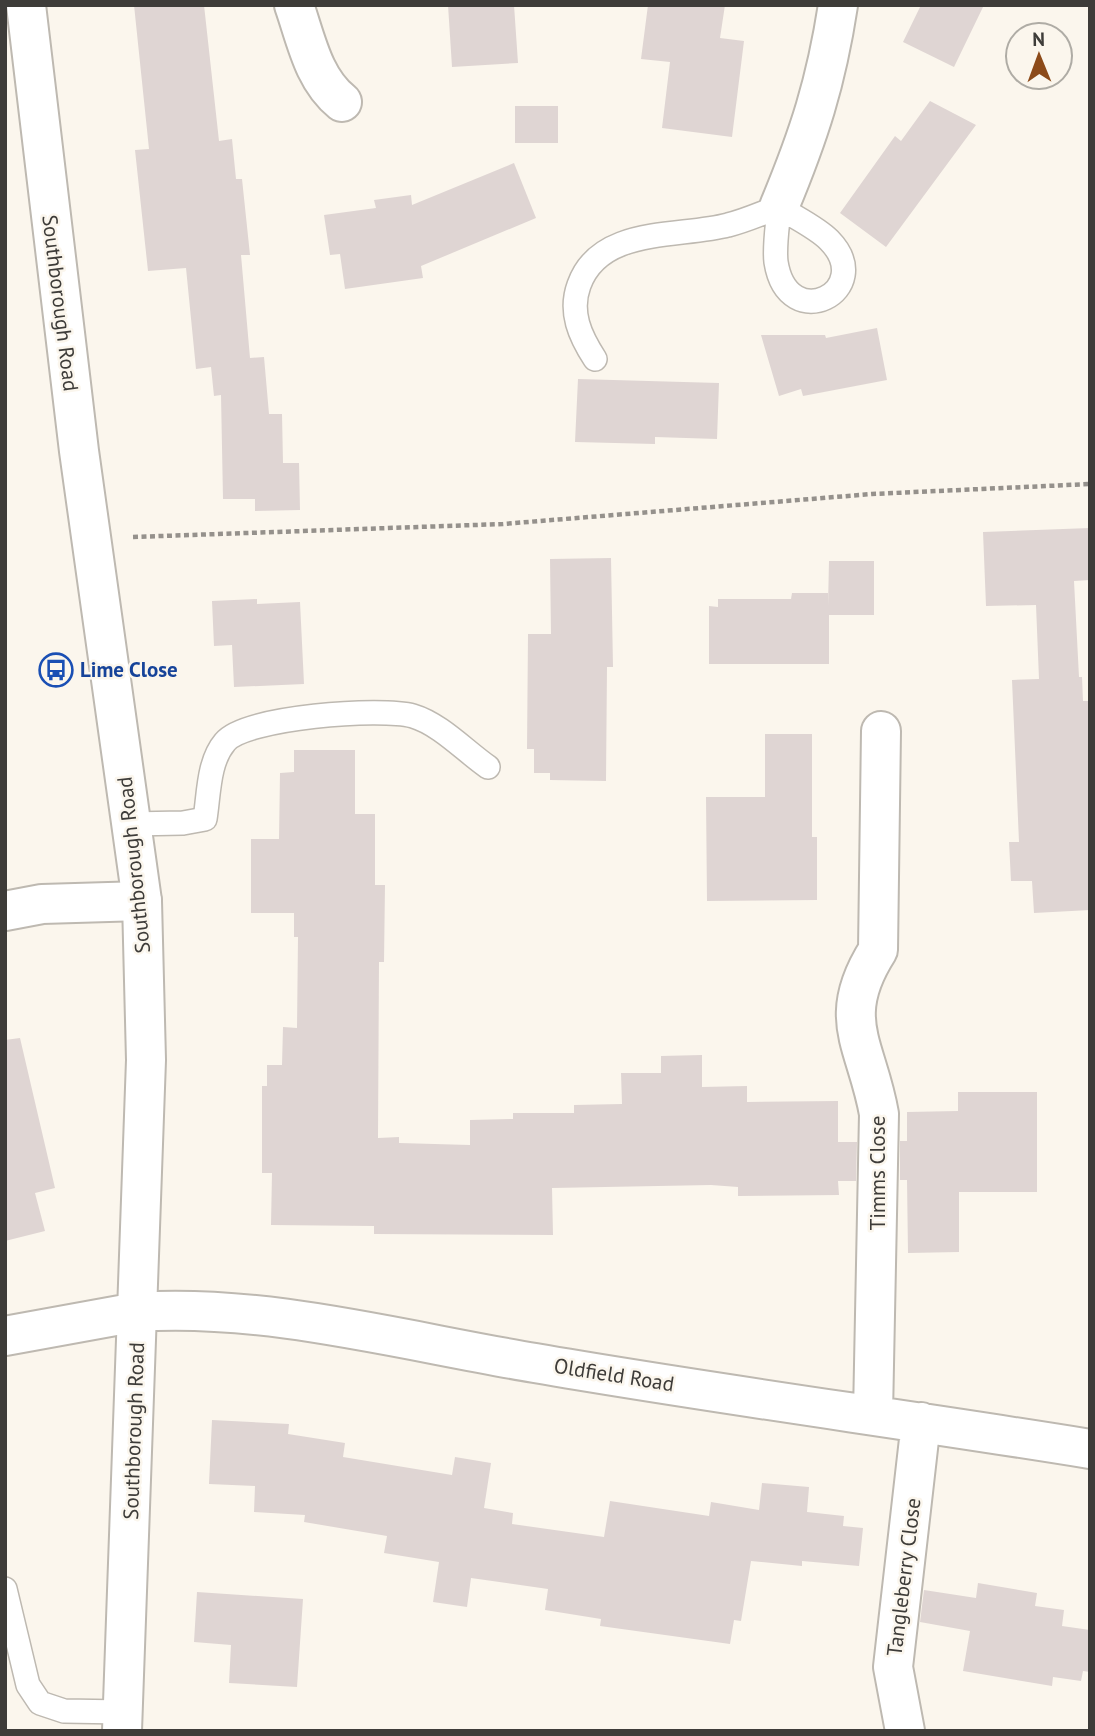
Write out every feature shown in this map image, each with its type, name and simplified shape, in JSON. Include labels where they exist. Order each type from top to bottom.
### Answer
[{"type":"street","name":"Southborough Road","points":[[26,5],[50,222],[142,901],[146,1060],[123,1721]]},
{"type":"street","points":[[294,5],[319,75],[328,91],[342,102]]},
{"type":"street","points":[[779,207],[809,135],[828,71],[838,5]]},
{"type":"street","name":"Timms Close","points":[[873,1415],[880,1114],[875,1090],[856,1038],[854,1015],[863,973],[878,950],[881,731]]},
{"type":"street","points":[[5,911],[42,904],[142,901]]},
{"type":"street","name":"Oldfield Road","points":[[5,1336],[137,1311],[215,1312],[307,1321],[561,1368],[1090,1449]]},
{"type":"street","name":"Tangleberry Close","points":[[905,1731],[893,1667],[921,1422]]},
{"type":"lane","points":[[595,359],[581,338],[573,301],[585,268],[609,247],[671,232],[727,225],[779,207]]},
{"type":"lane","points":[[131,824],[183,823],[205,819],[215,757],[226,740],[236,732],[310,716],[395,713],[414,716],[432,725],[488,768]]},
{"type":"lane","points":[[5,1589],[28,1685],[40,1703],[64,1711],[123,1721]]},
{"type":"path","points":[[92,538],[503,524],[872,494],[1090,484]]},
{"type":"building","points":[[134,5],[204,5],[219,141],[232,139],[236,179],[242,179],[250,255],[241,255],[250,358],[264,357],[269,414],[282,414],[283,463],[299,463],[300,510],[255,511],[255,499],[223,499],[221,395],[214,396],[211,367],[196,369],[186,268],[148,271],[135,150],[149,149]]},
{"type":"building","points":[[448,5],[514,5],[518,63],[452,67]]},
{"type":"building","points":[[648,5],[725,5],[720,38],[744,41],[732,137],[662,128],[670,62],[641,59]]},
{"type":"building","points":[[921,5],[984,5],[954,67],[903,42]]},
{"type":"building","points":[[930,101],[976,125],[886,247],[840,213],[895,136],[901,141]]},
{"type":"building","points":[[515,106],[558,106],[558,143],[515,143]]},
{"type":"building","points":[[514,163],[536,218],[421,266],[423,278],[345,289],[340,254],[330,255],[324,215],[376,208],[374,200],[411,195],[412,205]]},
{"type":"building","points":[[877,328],[887,380],[803,396],[801,389],[779,396],[761,335],[825,335],[826,338]]},
{"type":"building","points":[[578,379],[719,383],[717,439],[655,437],[655,444],[575,442]]},
{"type":"building","points":[[1090,528],[1090,580],[1074,581],[1079,677],[1082,677],[1083,701],[1090,701],[1090,910],[1034,913],[1032,881],[1011,881],[1009,842],[1019,842],[1012,680],[1039,679],[1036,605],[986,606],[983,532]]},
{"type":"building","points":[[611,558],[613,667],[607,667],[606,781],[550,780],[550,773],[534,773],[534,749],[527,749],[528,634],[551,634],[550,559]]},
{"type":"building","points":[[829,561],[874,561],[874,615],[829,615],[829,664],[709,664],[709,606],[718,607],[718,599],[791,599],[792,593],[828,593],[828,606]]},
{"type":"building","points":[[257,599],[257,604],[300,602],[304,684],[234,687],[232,645],[214,646],[212,601]]},
{"type":"building","points":[[765,734],[812,734],[812,837],[817,837],[817,900],[707,901],[706,797],[765,797]]},
{"type":"building","points":[[294,750],[355,750],[355,814],[375,814],[375,885],[385,885],[384,962],[379,962],[378,1138],[399,1137],[399,1143],[470,1145],[470,1120],[513,1119],[513,1113],[574,1113],[574,1105],[622,1104],[621,1073],[661,1073],[661,1056],[702,1055],[702,1087],[747,1086],[747,1102],[838,1101],[838,1142],[857,1142],[856,1181],[838,1181],[839,1195],[738,1196],[738,1187],[711,1185],[552,1188],[553,1235],[374,1234],[374,1226],[271,1225],[272,1173],[262,1173],[262,1086],[267,1086],[267,1065],[282,1065],[283,1027],[297,1028],[298,937],[294,937],[294,913],[251,913],[251,839],[279,839],[280,773],[294,772]]},
{"type":"building","points":[[20,1038],[55,1188],[35,1193],[45,1231],[5,1241],[5,1040]]},
{"type":"building","points":[[958,1092],[1037,1092],[1037,1192],[959,1192],[959,1252],[908,1253],[907,1180],[900,1180],[900,1141],[907,1141],[907,1112],[958,1111]]},
{"type":"building","points":[[212,1420],[289,1424],[288,1434],[345,1443],[343,1457],[452,1475],[455,1457],[491,1463],[484,1508],[513,1513],[512,1524],[604,1537],[610,1501],[709,1516],[711,1502],[759,1510],[762,1483],[809,1487],[807,1512],[844,1516],[843,1526],[863,1528],[859,1566],[802,1561],[802,1566],[751,1561],[741,1621],[734,1620],[730,1644],[600,1626],[601,1619],[545,1610],[548,1589],[471,1578],[467,1607],[433,1602],[439,1562],[384,1553],[387,1536],[304,1522],[305,1515],[254,1512],[255,1486],[209,1484]]},
{"type":"building","points":[[978,1583],[1037,1593],[1035,1606],[1064,1610],[1062,1626],[1090,1630],[1090,1672],[1083,1671],[1081,1681],[1053,1677],[1052,1686],[963,1671],[970,1631],[920,1622],[924,1590],[976,1598]]},
{"type":"building","points":[[197,1592],[303,1599],[297,1687],[229,1683],[231,1645],[194,1642]]},
{"type":"place","name":"Lime Close","points":[[56,670]]}]
